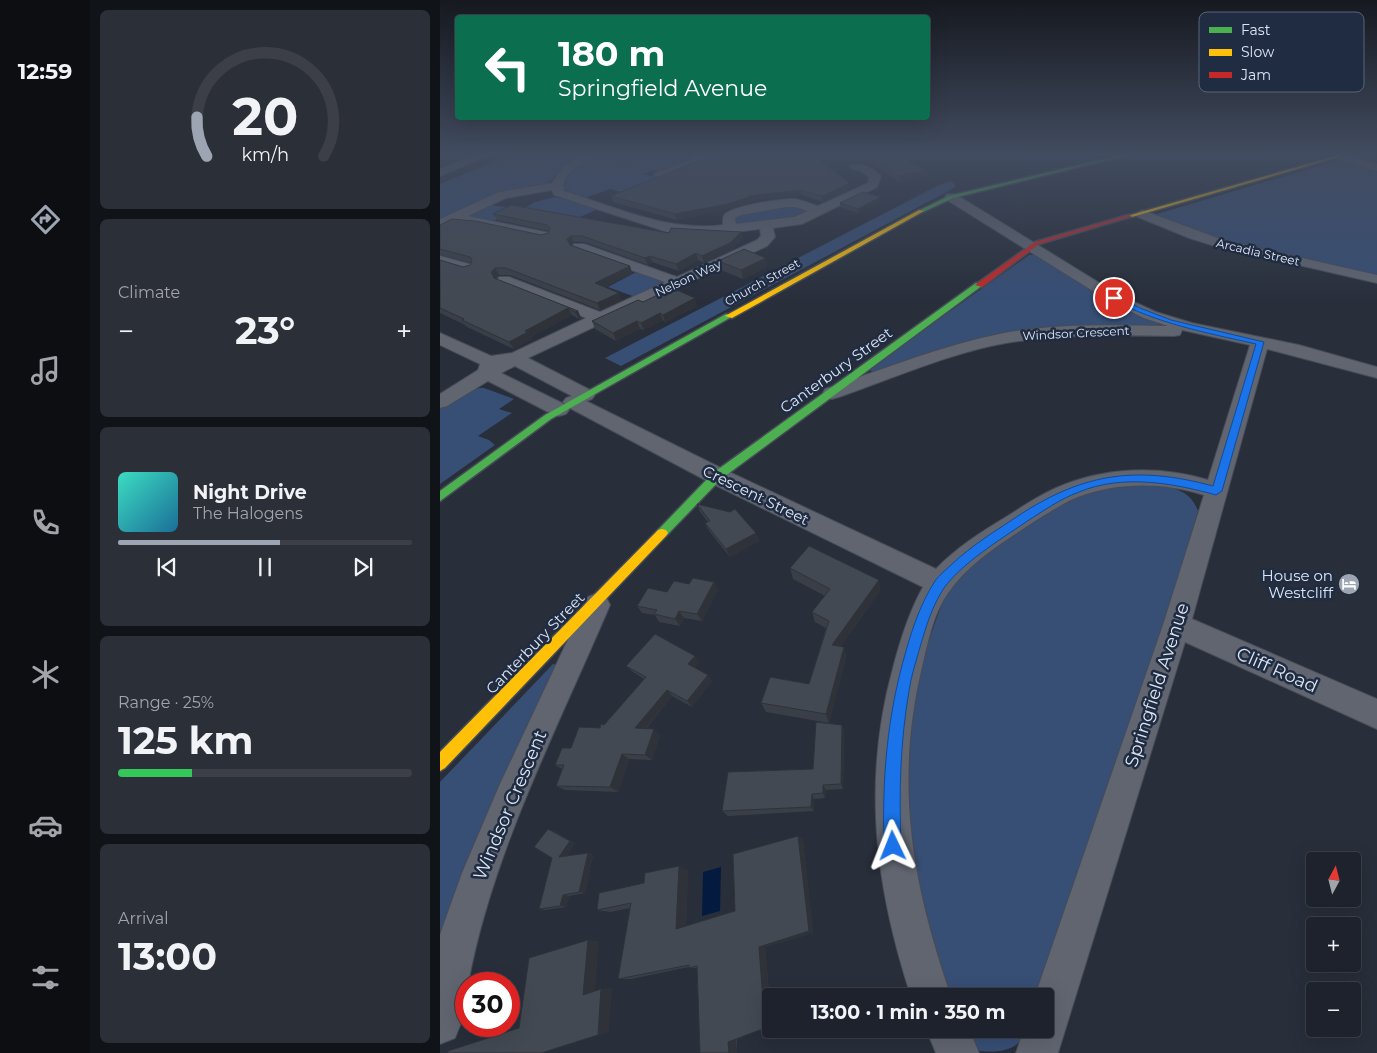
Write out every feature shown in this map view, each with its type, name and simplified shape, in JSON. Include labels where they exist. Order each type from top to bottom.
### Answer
[{"type":"street","points":[[440,224],[483,204]]},
{"type":"street","points":[[592,204],[666,228],[696,230],[730,230],[798,221],[834,204]]},
{"type":"street","points":[[730,230],[730,216],[737,212],[783,204]]},
{"type":"street","points":[[794,204],[820,211]]},
{"type":"street","name":"Church Street","points":[[440,497],[572,403],[935,204]]},
{"type":"street","points":[[963,204],[1125,304],[1169,322],[1260,342],[1377,373]]},
{"type":"street","name":"Canterbury Street","points":[[440,763],[717,476],[1037,243],[1175,204]]},
{"type":"street","name":"Arcadia Street","points":[[1142,214],[1188,233],[1220,243],[1377,279]]},
{"type":"street","points":[[454,217],[545,236]]},
{"type":"street","name":"Nelson Way","points":[[440,402],[498,364],[766,241],[768,237],[766,225]]},
{"type":"street","points":[[579,248],[678,282]]},
{"type":"street","points":[[440,260],[468,268]]},
{"type":"street","points":[[504,280],[600,318]]},
{"type":"street","name":"Windsor Crescent","points":[[832,393],[954,351],[1005,338],[1085,330],[1208,332]]},
{"type":"street","points":[[440,338],[498,364],[572,403]]},
{"type":"street","name":"Springfield Avenue","points":[[1054,1001],[1177,625],[1260,342]]},
{"type":"street","points":[[498,364],[572,403]]},
{"type":"street","name":"Crescent Street","points":[[572,403],[717,476],[940,584]]},
{"type":"street","points":[[928,988],[912,942],[900,893],[893,846],[892,760],[902,689],[922,618],[940,584],[969,556],[986,543],[1041,506],[1077,488],[1109,480],[1145,478],[1183,482],[1216,491]]},
{"type":"street","name":"Windsor Crescent","points":[[440,1023],[466,914],[487,856],[514,790],[602,595]]},
{"type":"street","name":"Cliff Road","points":[[1177,625],[1377,714]]},
{"type":"street","points":[[950,1038],[958,1053]]},
{"type":"street","points":[[1037,1053],[1042,1038]]},
{"type":"shaded area","points":[[440,204],[473,204],[440,219]]},
{"type":"shaded area","points":[[531,204],[581,204],[598,209],[571,221],[522,209]]},
{"type":"shaded area","points":[[902,204],[924,204],[621,366],[605,358]]},
{"type":"shaded area","points":[[1190,204],[1377,204],[1377,277],[1227,243],[1157,214]]},
{"type":"shaded area","points":[[488,205],[519,208],[491,222],[469,216]]},
{"type":"shaded area","points":[[784,205],[810,211],[801,217],[739,226],[734,224],[733,216]]},
{"type":"shaded area","points":[[1029,255],[1036,255],[1160,324],[1157,327],[1062,328],[874,374],[869,369]]},
{"type":"shaded area","points":[[638,271],[664,281],[664,283],[635,297],[608,287]]},
{"type":"shaded area","points":[[479,388],[514,399],[499,409],[512,413],[478,436],[489,440],[495,445],[440,484],[440,409],[469,391]]},
{"type":"shaded area","points":[[1149,483],[1171,488],[1190,497],[1198,511],[1164,625],[1041,988],[946,988],[936,961],[922,907],[907,822],[909,718],[926,648],[945,595],[965,570],[1019,530],[1063,502],[1103,488]]},
{"type":"shaded area","points":[[553,664],[558,665],[440,975],[440,782]]},
{"type":"shaded area","points":[[721,867],[720,911],[702,916],[703,872]]},
{"type":"shaded area","points":[[968,1038],[1023,1038],[1009,1049],[979,1051]]},
{"type":"building","points":[[640,204],[727,204],[675,214]]},
{"type":"building","points":[[843,204],[867,204],[858,209]]},
{"type":"building","points":[[511,205],[669,233],[671,228],[741,232],[730,243],[702,256],[696,253],[676,264],[650,256],[645,258],[582,236],[571,236],[567,239],[570,245],[630,266],[595,283],[619,293],[597,303],[506,268],[495,268],[491,272],[494,278],[578,311],[575,312],[568,308],[525,331],[528,332],[509,342],[440,308],[440,260],[463,267],[470,265],[472,260],[470,257],[440,249],[440,225],[452,219],[475,221],[541,235],[548,233],[550,228],[547,225],[493,214]]},
{"type":"building","points":[[744,249],[766,258],[741,270],[718,261]]},
{"type":"building","points":[[672,288],[695,298],[663,315],[660,313],[641,323],[637,321],[613,333],[592,321],[638,300],[643,302]]},
{"type":"building","points":[[697,504],[730,512],[735,509],[756,533],[726,549],[705,523],[710,521]]},
{"type":"building","points":[[809,546],[879,580],[832,645],[844,647],[826,714],[761,703],[770,677],[809,684],[829,621],[812,612],[830,589],[790,568]]},
{"type":"building","points":[[693,578],[714,582],[697,614],[679,611],[675,619],[654,614],[657,610],[637,606],[648,588],[667,592],[674,581],[689,584]]},
{"type":"building","points":[[655,634],[695,656],[688,664],[708,675],[687,701],[667,690],[635,728],[654,729],[645,755],[622,754],[610,787],[556,786],[564,765],[555,765],[562,748],[571,748],[579,727],[600,728],[601,724],[604,725],[646,677],[626,666]]},
{"type":"building","points":[[816,722],[842,725],[841,784],[823,785],[823,793],[812,794],[811,807],[722,811],[728,772],[813,769]]},
{"type":"building","points":[[548,829],[570,841],[559,857],[588,853],[579,892],[563,895],[560,906],[539,909],[552,858],[534,847]]},
{"type":"building","points":[[798,836],[809,931],[759,947],[762,988],[762,1029],[728,1042],[729,1053],[700,1053],[697,966],[689,968],[689,965],[618,979],[631,903],[597,910],[599,893],[644,883],[645,873],[679,866],[676,929],[735,911],[733,854]]},
{"type":"building","points":[[588,940],[583,995],[601,989],[598,1035],[541,1053],[448,1053],[448,1051],[491,1037],[520,1037],[520,1021],[529,958]]},
{"type":"traffic: fast","points":[[921,211],[936,204]]},
{"type":"traffic: fast","points":[[662,533],[717,476],[979,285]]},
{"type":"traffic: fast","points":[[440,497],[548,417],[729,316]]},
{"type":"traffic: slow","points":[[1130,216],[1172,204]]},
{"type":"traffic: slow","points":[[729,316],[921,211]]},
{"type":"traffic: slow","points":[[440,763],[662,533]]},
{"type":"traffic: jam","points":[[979,285],[1037,243],[1130,216]]},
{"type":"place","name":"House on Westcliff","points":[[1349,584]]},
{"type":"route","points":[[893,846],[892,760],[902,689],[909,658],[922,618],[940,584],[954,569],[986,543],[1041,506],[1077,488],[1109,480],[1145,478],[1183,482],[1216,491],[1260,342],[1169,322],[1137,310],[1114,298]]}]
